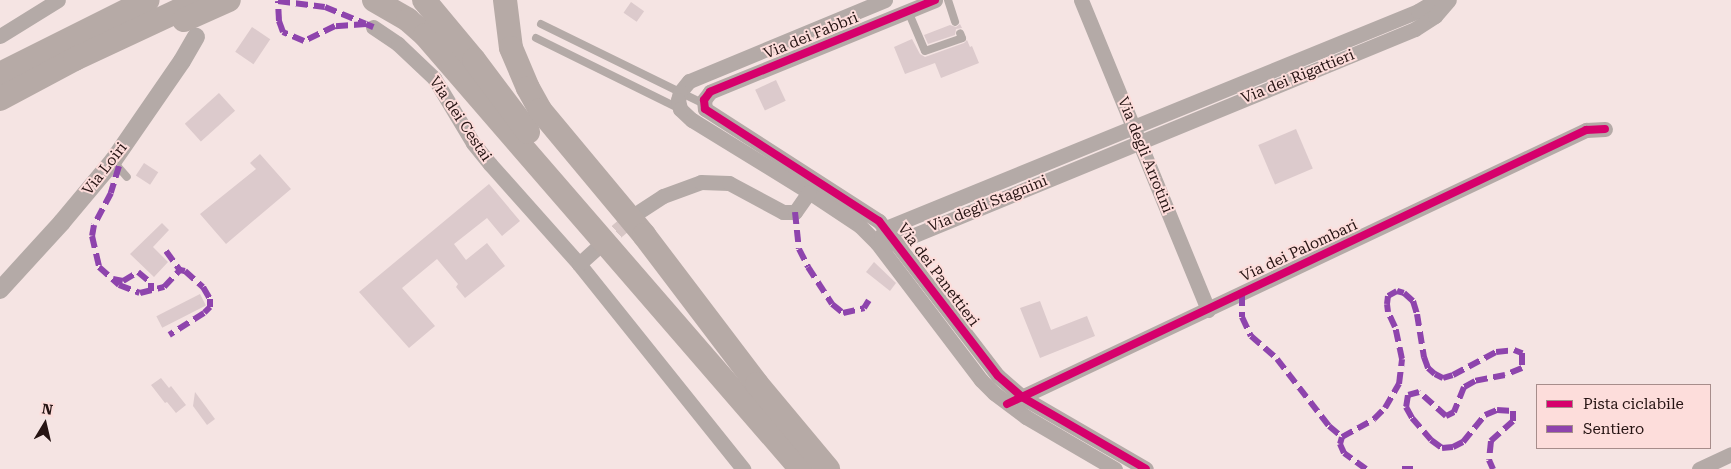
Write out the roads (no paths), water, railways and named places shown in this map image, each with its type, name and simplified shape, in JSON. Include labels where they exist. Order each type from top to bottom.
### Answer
[{"type":"highway","points":[[0,74],[148,0]]},
{"type":"highway","points":[[0,99],[75,59],[145,38],[229,0]]},
{"type":"highway","points":[[374,0],[408,20],[425,35],[547,177],[616,252],[699,352],[735,390],[801,469]]},
{"type":"highway","points":[[424,0],[704,347],[735,390]]},
{"type":"highway","points":[[505,0],[511,48],[528,88],[540,110],[644,235],[758,384],[828,469]]},
{"type":"highway","points":[[474,60],[529,119],[721,346],[758,384]]},
{"type":"street","points":[[0,36],[58,0]]},
{"type":"street","name":"Via dei Fabbri","points":[[680,92],[689,81],[702,75],[885,0]]},
{"type":"street","name":"Via dei Fabbri","points":[[704,104],[706,96],[710,92],[935,0]]},
{"type":"street","name":"Via degli Arrotini","points":[[1081,0],[1208,310]]},
{"type":"street","name":"Via dei Rigattieri","points":[[1137,134],[1418,11],[1436,0]]},
{"type":"street","name":"Via dei Rigattieri","points":[[1137,134],[1415,29],[1436,16],[1449,0]]},
{"type":"street","name":"Via dei Fabbri","points":[[868,7],[875,24]]},
{"type":"street","name":"Via Loiri","points":[[0,290],[62,222],[113,161],[182,60],[192,16]]},
{"type":"street","name":"Via dei Cestai","points":[[373,27],[398,44],[434,78],[484,157],[579,264],[743,469]]},
{"type":"street","points":[[680,92],[678,100],[680,109]]},
{"type":"street","name":"Via dei Panettieri","points":[[704,104],[708,112],[872,216],[886,228],[894,243],[998,376],[1022,397],[1146,469]]},
{"type":"street","name":"Via dei Panettieri","points":[[680,109],[692,120],[860,226],[877,243],[981,380],[1007,404],[1026,418],[1115,469]]},
{"type":"street","name":"Via dei Palombari","points":[[1007,404],[1586,130],[1605,129]]},
{"type":"street","name":"Via degli Stagnini","points":[[886,228],[1137,134]]},
{"type":"street","name":"Via degli Stagnini","points":[[877,243],[894,243],[1137,134]]},
{"type":"street","points":[[640,211],[663,196],[701,182],[729,183],[782,212],[795,212],[808,192]]},
{"type":"street","points":[[877,243],[886,228]]},
{"type":"street","points":[[579,264],[599,246]]},
{"type":"street","points":[[1699,469],[1731,454]]},
{"type":"lane","points":[[948,0],[955,22]]},
{"type":"lane","points":[[908,10],[925,52],[962,38],[960,33]]},
{"type":"lane","points":[[540,24],[704,104]]},
{"type":"lane","points":[[536,38],[680,109]]},
{"type":"lane","points":[[113,161],[127,177]]},
{"type":"tunnel","points":[[599,246],[637,214]]}]
